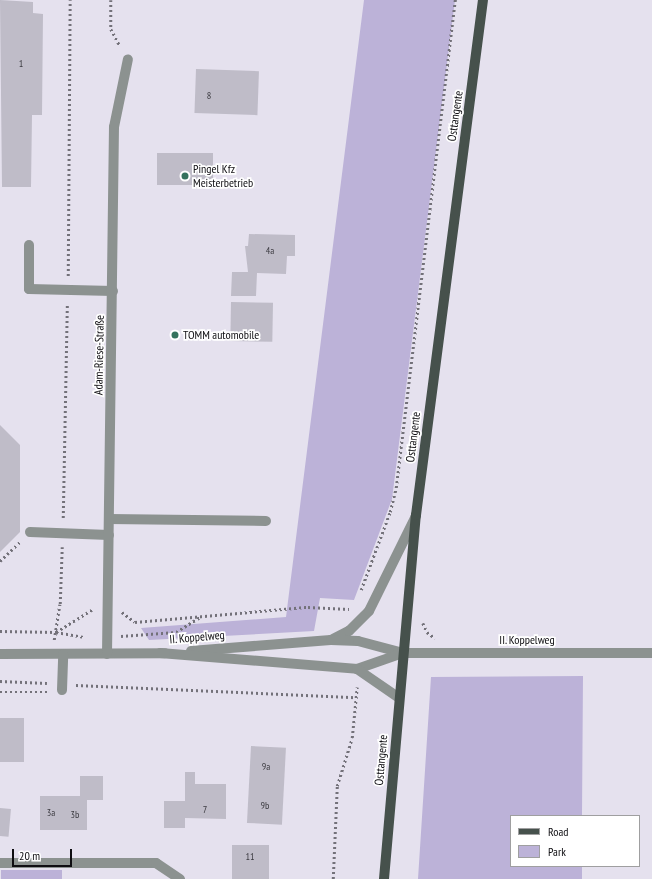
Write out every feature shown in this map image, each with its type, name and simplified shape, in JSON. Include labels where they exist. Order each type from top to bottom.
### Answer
[{"type":"main road","name":"Osttangente","points":[[384,879],[416,515],[483,0]]},
{"type":"street","name":"Adam-Riese-Straße","points":[[107,654],[114,127],[128,58]]},
{"type":"street","points":[[29,246],[29,289],[113,291]]},
{"type":"street","points":[[331,640],[349,631],[369,611],[416,515]]},
{"type":"street","points":[[109,519],[266,521]]},
{"type":"street","points":[[30,532],[109,535]]},
{"type":"street","name":"II. Koppelweg","points":[[0,654],[160,653],[331,640],[358,640],[403,654],[652,653]]},
{"type":"street","name":"II. Koppelweg","points":[[160,653],[357,669],[403,654]]},
{"type":"street","points":[[60,689],[64,654]]},
{"type":"street","name":"II. Koppelweg","points":[[357,669],[400,698]]},
{"type":"street","points":[[0,863],[156,863],[180,879]]},
{"type":"path","points":[[50,654],[56,632],[60,604],[68,290],[70,0]]},
{"type":"path","points":[[111,0],[111,29],[128,58]]},
{"type":"path","points":[[360,595],[390,512],[396,488],[455,0]]},
{"type":"path","points":[[0,561],[30,532]]},
{"type":"path","points":[[56,632],[91,609],[107,607],[118,609],[134,622],[308,607],[352,609]]},
{"type":"path","points":[[0,631],[56,632],[81,637],[107,637],[176,632],[200,616]]},
{"type":"path","points":[[0,681],[60,689]]},
{"type":"path","points":[[0,692],[60,689],[356,697],[352,738],[337,786],[333,879]]},
{"type":"green space","points":[[364,0],[455,0],[392,499],[354,600],[320,598],[314,631],[149,640],[141,628],[286,617]]},
{"type":"green space","points":[[583,676],[582,815],[510,815],[510,867],[582,867],[582,879],[418,879],[431,677]]},
{"type":"green space","points":[[1,870],[62,870],[62,879],[1,879]]},
{"type":"building","points":[[0,0],[33,2],[33,13],[43,14],[42,115],[32,115],[31,187],[2,187]]},
{"type":"building","points":[[196,69],[259,71],[257,115],[194,113]]},
{"type":"building","points":[[157,153],[213,153],[213,185],[157,185]]},
{"type":"building","points":[[249,234],[295,235],[295,256],[287,256],[286,274],[257,273],[256,296],[231,296],[232,272],[248,272],[245,246],[248,246]]},
{"type":"building","points":[[231,302],[273,303],[272,342],[230,341]]},
{"type":"building","points":[[0,425],[20,445],[20,532],[0,552]]},
{"type":"building","points":[[0,718],[24,718],[24,762],[0,762]]},
{"type":"building","points":[[251,746],[286,748],[282,825],[247,823]]},
{"type":"building","points":[[185,772],[195,772],[195,784],[226,784],[226,819],[185,818],[185,828],[164,828],[164,801],[185,801]]},
{"type":"building","points":[[80,776],[103,776],[103,800],[87,800],[87,830],[40,830],[40,796],[80,796]]},
{"type":"building","points":[[0,808],[11,809],[9,837],[0,836]]},
{"type":"building","points":[[232,845],[269,845],[269,879],[232,879]]},
{"type":"place","name":"Pingel Kfz Meisterbetrieb","points":[[185,176]]},
{"type":"place","name":"TOMM automobile","points":[[175,335]]}]
